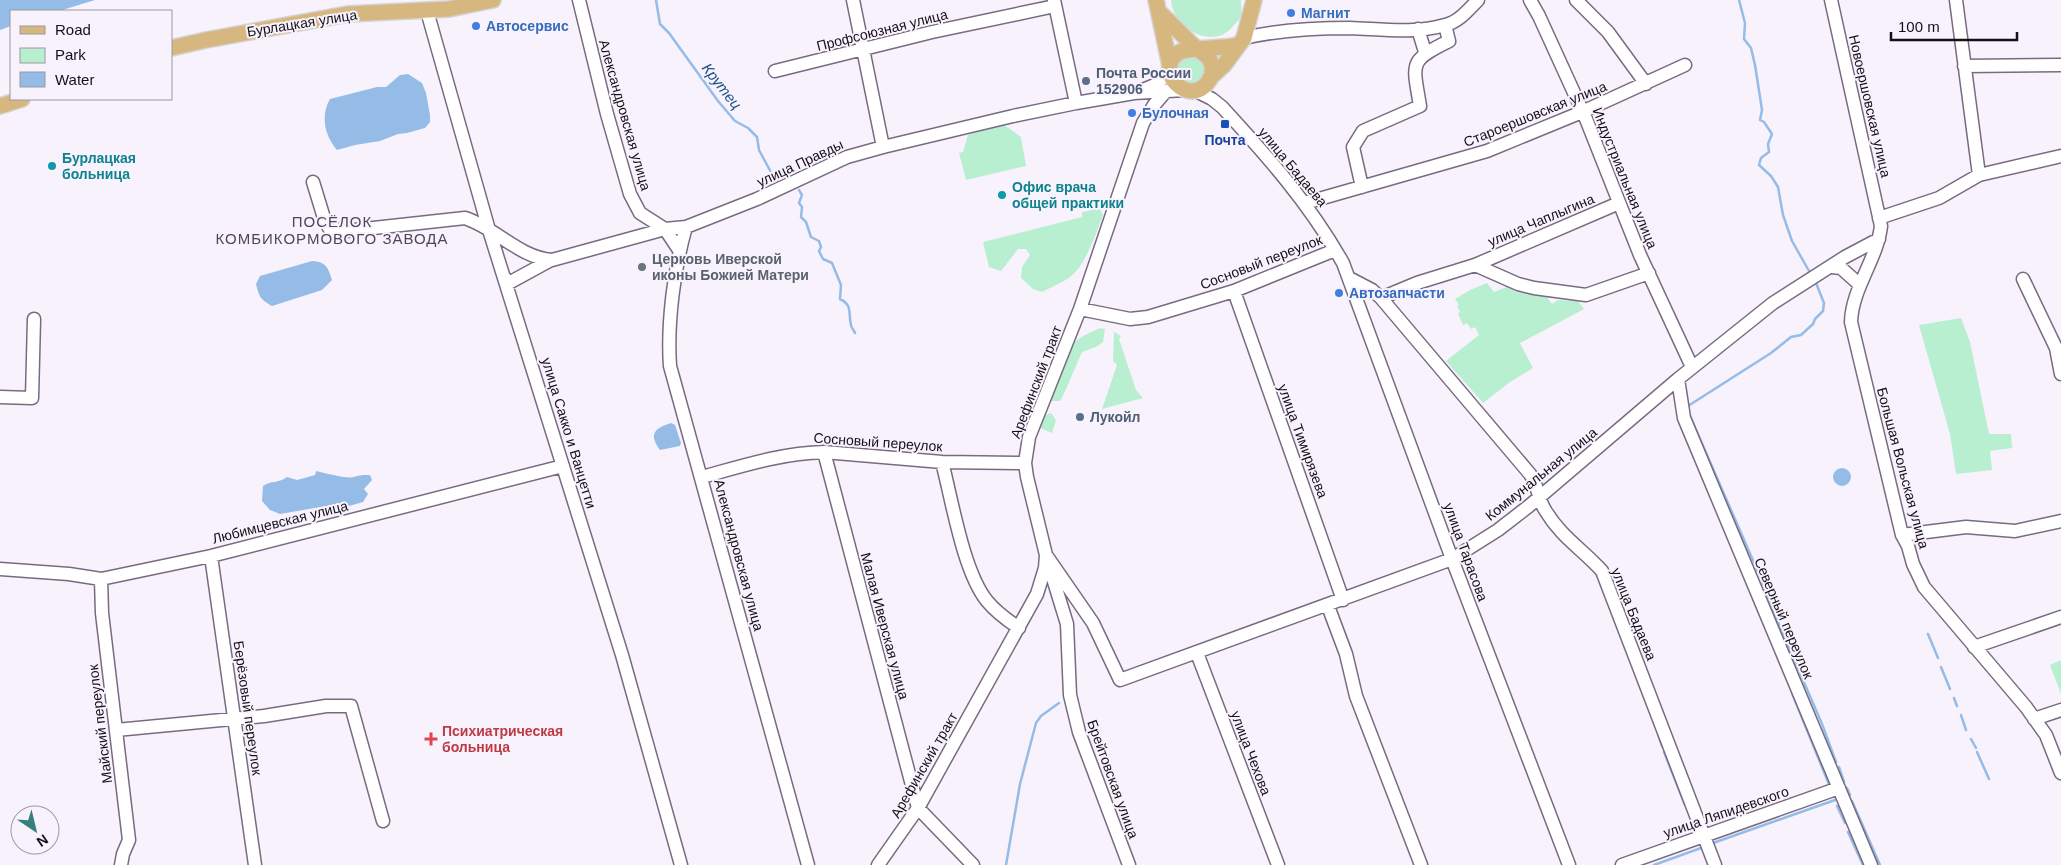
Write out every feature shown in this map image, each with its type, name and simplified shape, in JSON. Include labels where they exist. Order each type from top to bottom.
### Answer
[{"type":"main road","name":"Бурлацкая улица","points":[[172,48],[348,14],[449,9],[493,0]]},
{"type":"main road","points":[[1200,86],[1224,65],[1241,41],[1254,0]]},
{"type":"main road","points":[[1158,6],[1198,50],[1206,55],[1211,64],[1200,86]]},
{"type":"main road","points":[[1158,6],[1173,81],[1200,86]]},
{"type":"main road","points":[[1170,68],[1178,53],[1188,49],[1227,48],[1241,41]]},
{"type":"main road","points":[[0,106],[19,100]]},
{"type":"street","name":"Александровская улица","points":[[578,0],[628,188],[640,213],[665,230],[679,250]]},
{"type":"street","points":[[853,0],[883,147]]},
{"type":"street","points":[[1241,41],[1274,32],[1351,28],[1370,30],[1418,29],[1446,25],[1464,14],[1478,0]]},
{"type":"street","name":"Индустриальная улица","points":[[1530,0],[1582,112],[1649,273],[1692,367]]},
{"type":"street","points":[[1576,0],[1608,32],[1646,84]]},
{"type":"street","name":"Новоершовская улица","points":[[1831,0],[1879,218]]},
{"type":"street","points":[[1956,0],[1979,175]]},
{"type":"street","points":[[1055,3],[1076,103]]},
{"type":"street","name":"Профсоюзная улица","points":[[775,71],[1055,3]]},
{"type":"street","points":[[427,11],[489,230]]},
{"type":"street","points":[[1362,186],[1353,147],[1363,131],[1420,106],[1415,68],[1417,61],[1425,52],[1449,41],[1446,25]]},
{"type":"street","points":[[1418,29],[1425,52]]},
{"type":"street","name":"Староершовская улица","points":[[1305,203],[1487,152],[1646,84],[1685,65]]},
{"type":"street","points":[[1964,66],[2061,65]]},
{"type":"street","name":"улица Правды","points":[[1134,93],[1157,84],[1170,68]]},
{"type":"street","name":"улица Правды","points":[[314,182],[324,218],[329,228],[346,231],[465,218],[476,222],[525,253],[541,259],[552,260],[665,230],[686,227],[757,199],[848,157],[883,147],[1076,103],[1134,93],[1200,86]]},
{"type":"street","name":"улица Бадаева","points":[[1200,86],[1222,107],[1305,203],[1335,250]]},
{"type":"street","name":"Арефинский тракт","points":[[878,865],[918,808],[1020,628],[1037,594],[1046,568],[1046,555],[1025,463],[1027,444],[1080,309],[1144,123],[1154,104],[1166,91]]},
{"type":"street","points":[[1134,93],[1140,100],[1144,123]]},
{"type":"street","points":[[1879,218],[1939,198],[1979,175],[2061,156]]},
{"type":"street","name":"улица Чаплыгина","points":[[1381,298],[1417,283],[1475,265],[1619,203]]},
{"type":"street","name":"Большая Вольская улица","points":[[1879,218],[1881,226],[1879,239],[1860,284],[1851,312],[1851,322],[1902,535],[1924,587],[2046,735],[2061,773]]},
{"type":"street","name":"Александровская улица","points":[[686,227],[679,250],[669,336],[670,366],[808,865]]},
{"type":"street","name":"улица Сакко и Ванцетти","points":[[489,230],[622,655],[681,865]]},
{"type":"street","name":"Коммунальная улица","points":[[1046,555],[1058,575],[1093,623],[1120,680],[1328,606],[1452,559],[1498,530],[1540,498],[1692,367],[1773,303],[1845,257],[1879,239]]},
{"type":"street","name":"Сосновый переулок","points":[[1080,309],[1112,317],[1130,319],[1148,317],[1234,292],[1335,250]]},
{"type":"street","name":"улица Тарасова","points":[[1335,250],[1349,278],[1452,559],[1569,865]]},
{"type":"street","points":[[507,284],[552,260]]},
{"type":"street","points":[[1475,265],[1518,284],[1586,295],[1594,294],[1649,273]]},
{"type":"street","points":[[1832,267],[1841,268],[1860,284]]},
{"type":"street","name":"улица Бадаева","points":[[1349,278],[1372,290],[1381,298],[1530,474],[1537,487],[1544,509],[1570,542],[1598,566],[1605,576],[1715,865]]},
{"type":"street","points":[[2023,279],[2056,348],[2061,374]]},
{"type":"street","name":"улица Тимирязева","points":[[1234,292],[1343,600]]},
{"type":"street","points":[[0,397],[32,398],[34,319]]},
{"type":"street","name":"Северный переулок","points":[[1678,379],[1684,418],[1871,865]]},
{"type":"street","name":"Сосновый переулок","points":[[702,477],[774,458],[807,452],[942,462],[1025,463]]},
{"type":"street","name":"Малая Иверская улица","points":[[824,452],[918,808]]},
{"type":"street","points":[[942,462],[968,563],[975,579],[985,599],[994,609],[1020,628]]},
{"type":"street","name":"Любимцевская улица","points":[[0,569],[69,574],[101,579],[210,556],[564,466]]},
{"type":"street","points":[[1902,535],[1966,527],[2015,531],[2061,521]]},
{"type":"street","name":"Брейтовская улица","points":[[1046,555],[1067,624],[1070,695],[1079,732],[1129,865]]},
{"type":"street","name":"Берёзовый переулок","points":[[210,556],[255,865]]},
{"type":"street","name":"Майский переулок","points":[[101,579],[102,613],[129,840],[121,865]]},
{"type":"street","points":[[1328,606],[1346,654],[1356,696],[1422,865]]},
{"type":"street","points":[[1974,647],[2061,617]]},
{"type":"street","name":"улица Чехова","points":[[1196,652],[1278,865]]},
{"type":"street","points":[[116,730],[264,716],[326,706],[351,706],[383,821]]},
{"type":"street","points":[[2034,719],[2061,710]]},
{"type":"street","name":"улица Ляпидевского","points":[[1622,865],[1839,788]]},
{"type":"street","points":[[918,808],[973,865]]},
{"type":"green space","points":[[1171,0],[1241,0],[1241,16],[1226,33],[1216,37],[1206,37],[1196,34],[1179,20],[1173,11]]},
{"type":"green space","points":[[1191,56],[1201,60],[1205,70],[1201,80],[1191,84],[1181,80],[1177,70],[1181,60]]},
{"type":"green space","points":[[1003,124],[1021,137],[1026,166],[966,180],[959,153],[963,152],[968,135]]},
{"type":"green space","points":[[1098,204],[1103,215],[1090,248],[1076,272],[1064,281],[1042,292],[1033,289],[1021,278],[1022,267],[1030,255],[1026,249],[1018,249],[1001,271],[989,267],[983,242],[1082,217],[1082,212],[1089,211]]},
{"type":"green space","points":[[1487,283],[1494,292],[1509,286],[1514,291],[1546,296],[1552,304],[1558,300],[1578,301],[1584,309],[1520,343],[1533,368],[1510,382],[1483,403],[1446,361],[1479,335],[1475,327],[1471,329],[1467,323],[1463,325],[1458,314],[1460,312],[1457,306],[1459,305],[1455,299]]},
{"type":"green space","points":[[1961,318],[1970,342],[1989,434],[2011,434],[2012,448],[1990,451],[1992,470],[1956,474],[1950,434],[1919,325]]},
{"type":"green space","points":[[1100,328],[1105,329],[1103,342],[1096,347],[1082,352],[1060,401],[1050,400],[1071,344]]},
{"type":"green space","points":[[1114,332],[1121,336],[1119,339],[1136,390],[1143,398],[1102,409],[1117,365],[1113,361]]},
{"type":"green space","points":[[1051,413],[1056,420],[1052,433],[1038,427],[1043,416]]},
{"type":"green space","points":[[2061,660],[2061,694],[2050,665]]},
{"type":"water","points":[[0,0],[95,0],[62,10],[10,10],[10,26],[0,30]]},
{"type":"water","points":[[408,74],[422,83],[426,93],[430,122],[425,128],[398,134],[380,141],[337,150],[329,139],[325,126],[325,112],[330,99],[377,87],[386,87],[400,75]]},
{"type":"water","points":[[312,261],[323,264],[331,275],[332,280],[322,290],[272,306],[261,298],[256,284],[260,276]]},
{"type":"water","points":[[671,423],[675,425],[681,443],[680,446],[660,450],[654,440],[655,432]]},
{"type":"water","points":[[1842,468],[1848,471],[1851,477],[1848,483],[1842,486],[1836,483],[1833,477],[1836,471]]},
{"type":"water","points":[[316,471],[346,477],[370,475],[372,480],[364,489],[368,494],[363,502],[349,506],[332,505],[280,514],[270,510],[262,501],[263,486],[266,484],[280,481],[287,477],[297,480],[315,475]]},
{"type":"waterway","name":"Крутец","points":[[656,0],[660,24],[669,33],[718,101],[735,121],[748,128],[757,137],[759,150],[773,176],[778,180]]},
{"type":"waterway","points":[[1739,0],[1745,23],[1744,39],[1751,48],[1755,65],[1762,110],[1760,120],[1764,122],[1772,134],[1768,144],[1769,152],[1761,158],[1759,165],[1771,176],[1778,187],[1783,215],[1792,241],[1809,271]]},
{"type":"waterway","points":[[799,190],[802,195],[799,203],[802,207],[801,217],[806,222],[811,237],[819,241],[821,247],[819,251],[823,259],[832,263],[841,285],[840,299],[847,304],[851,326],[855,333]]},
{"type":"waterway","points":[[1688,406],[1771,353],[1791,337],[1801,335],[1813,324],[1823,311],[1824,303],[1816,283]]},
{"type":"waterway","points":[[1690,416],[1762,581],[1836,762]]},
{"type":"waterway","points":[[1928,634],[1938,658]]},
{"type":"waterway","points":[[1941,667],[1950,689]]},
{"type":"waterway","points":[[1792,693],[1830,787]]},
{"type":"waterway","points":[[1954,698],[1957,706]]},
{"type":"waterway","points":[[1006,865],[1020,784],[1036,723],[1041,716],[1059,703]]},
{"type":"waterway","points":[[1961,715],[1966,730]]},
{"type":"waterway","points":[[1658,734],[1662,746]]},
{"type":"waterway","points":[[1971,739],[1976,748]]},
{"type":"waterway","points":[[1664,752],[1685,805]]},
{"type":"waterway","points":[[1977,752],[1989,779]]},
{"type":"waterway","points":[[1839,767],[1844,782]]},
{"type":"waterway","points":[[1847,788],[1850,795]]},
{"type":"waterway","points":[[1713,843],[1835,800]]},
{"type":"waterway","points":[[1852,801],[1880,865]]},
{"type":"waterway","points":[[1837,806],[1845,823]]},
{"type":"waterway","points":[[1848,832],[1863,865]]},
{"type":"waterway","points":[[1654,865],[1701,848]]},
{"type":"place","name":"Магнит","points":[[1291,13]]},
{"type":"place","name":"Автосервис","points":[[476,26]]},
{"type":"place","name":"Почта России 152906","points":[[1086,81]]},
{"type":"place","name":"Булочная","points":[[1132,113]]},
{"type":"place","name":"Почта","points":[[1225,124]]},
{"type":"place","name":"Бурлацкая больница","points":[[52,166]]},
{"type":"place","name":"Офис врача общей практики","points":[[1002,195]]},
{"type":"place","name":"Церковь Иверской иконы Божией Матери","points":[[642,267]]},
{"type":"place","name":"Автозапчасти","points":[[1339,293]]},
{"type":"place","name":"Лукойл","points":[[1080,417]]},
{"type":"place","name":"Психиатрическая больница","points":[[431,739]]},
{"type":"district","name":"ПОСЁЛОК КОМБИКОРМОВОГО ЗАВОДА","points":[[332,230]]}]
